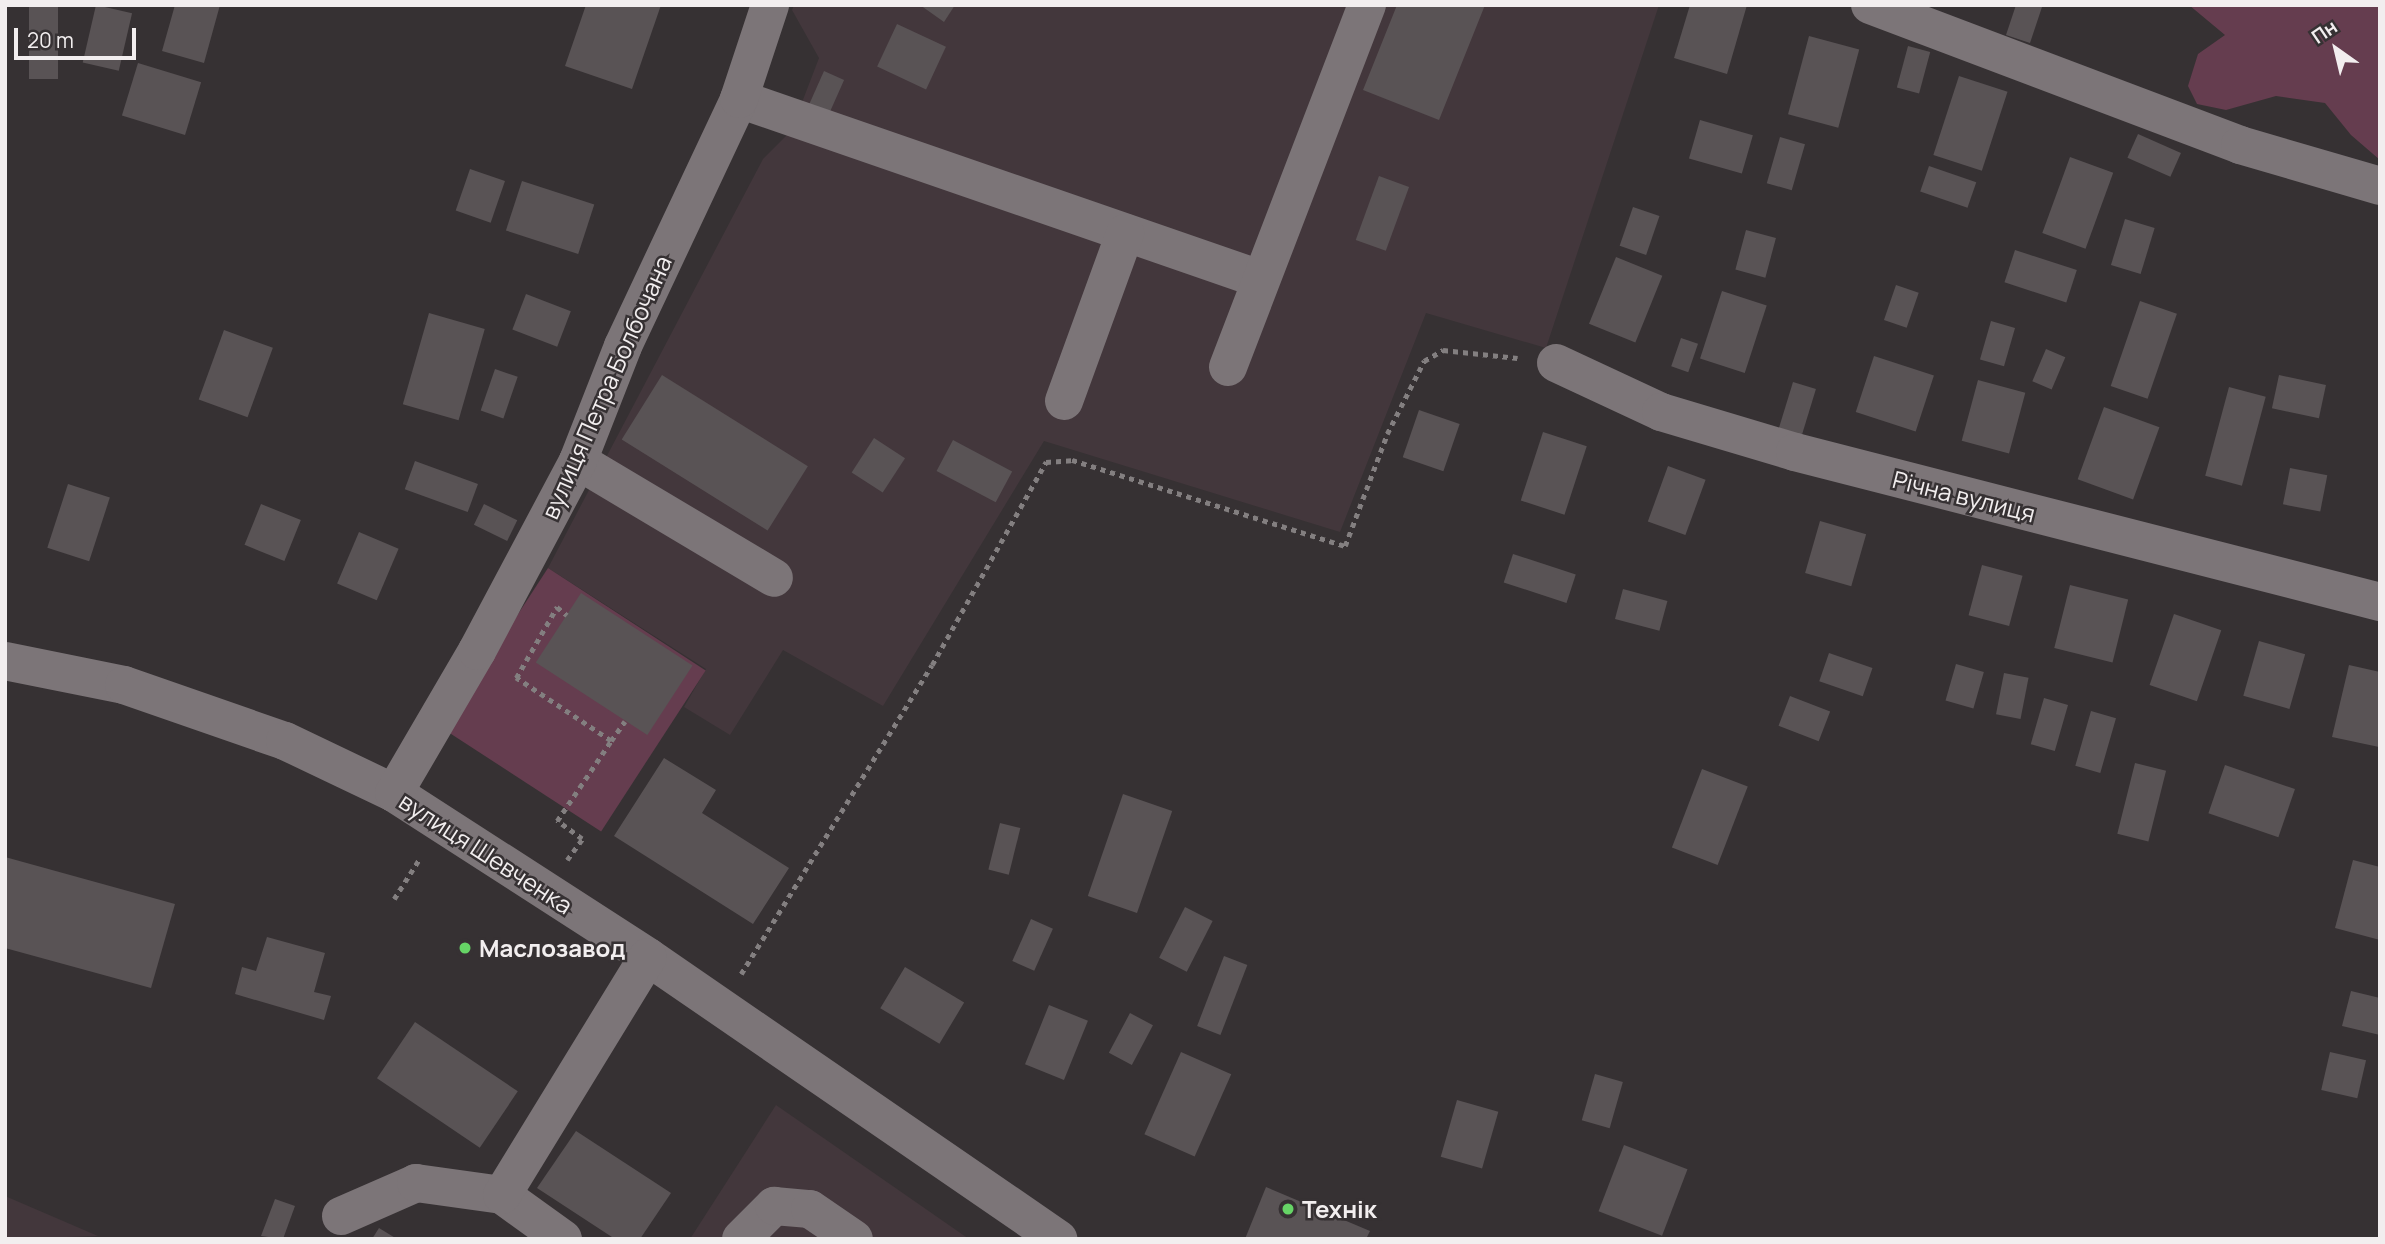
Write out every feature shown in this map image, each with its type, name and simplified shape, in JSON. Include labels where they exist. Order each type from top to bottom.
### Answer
[{"type":"street","name":"вулиця Петра Болбочана","points":[[394,793],[477,651],[578,461],[623,346],[739,99],[770,5]]},
{"type":"street","points":[[1228,367],[1367,5]]},
{"type":"street","points":[[1870,5],[2240,145],[2380,186]]},
{"type":"street","points":[[739,99],[1260,279]]},
{"type":"street","points":[[1063,401],[1125,233]]},
{"type":"street","name":"Річна вулиця","points":[[1556,363],[1661,412],[1782,449],[2380,602]]},
{"type":"street","points":[[578,461],[774,579]]},
{"type":"street","name":"вулиця Шевченка","points":[[5,662],[124,685],[285,740],[394,793],[648,957],[1058,1239]]},
{"type":"street","points":[[502,1195],[648,957]]},
{"type":"street","points":[[341,1216],[416,1183],[502,1195],[563,1239]]},
{"type":"street","points":[[741,1239],[774,1206],[810,1209],[854,1239]]},
{"type":"path","points":[[720,1008],[932,665],[1046,462],[1072,460],[1345,546],[1387,434],[1424,361],[1443,350],[1463,349],[1556,363]]},
{"type":"path","points":[[567,615],[557,607],[516,678],[611,741]]},
{"type":"path","points":[[543,891],[582,839],[557,821],[625,721]]},
{"type":"path","points":[[394,899],[441,824]]},
{"type":"shaded area","points":[[794,5],[1659,5],[1546,348],[1426,313],[1340,532],[1044,441],[883,706],[783,650],[730,735],[684,707],[706,669],[548,568],[763,159],[791,131],[819,58],[792,10]]},
{"type":"shaded area","points":[[2189,5],[2380,5],[2380,160],[2351,135],[2325,103],[2276,96],[2226,110],[2197,104],[2188,86],[2198,54],[2225,35]]},
{"type":"shaded area","points":[[548,568],[706,670],[601,831],[443,729]]},
{"type":"shaded area","points":[[776,1105],[969,1239],[690,1239]]},
{"type":"shaded area","points":[[5,1196],[98,1236],[5,1239]]},
{"type":"building","points":[[29,5],[58,5],[58,79],[29,79]]},
{"type":"building","points":[[96,5],[132,13],[119,71],[83,62]]},
{"type":"building","points":[[175,5],[220,5],[204,63],[162,51]]},
{"type":"building","points":[[586,5],[661,5],[632,89],[565,66]]},
{"type":"building","points":[[920,5],[955,5],[944,22]]},
{"type":"building","points":[[1397,5],[1485,5],[1439,120],[1363,90]]},
{"type":"building","points":[[1690,5],[1747,5],[1727,74],[1674,58]]},
{"type":"building","points":[[2016,5],[2042,7],[2030,43],[2006,35]]},
{"type":"building","points":[[897,24],[946,47],[926,89],[877,67]]},
{"type":"building","points":[[1809,36],[1859,49],[1838,128],[1788,114]]},
{"type":"building","points":[[1908,46],[1930,52],[1919,93],[1897,88]]},
{"type":"building","points":[[138,63],[201,82],[185,135],[122,116]]},
{"type":"building","points":[[824,71],[844,80],[829,115],[809,106]]},
{"type":"building","points":[[1959,76],[2008,92],[1982,171],[1933,155]]},
{"type":"building","points":[[1700,120],[1753,135],[1742,174],[1689,158]]},
{"type":"building","points":[[2138,134],[2181,153],[2170,177],[2127,158]]},
{"type":"building","points":[[1780,137],[1805,144],[1792,190],[1767,183]]},
{"type":"building","points":[[2070,157],[2113,173],[2086,249],[2042,233]]},
{"type":"building","points":[[1929,166],[1976,182],[1967,208],[1920,192]]},
{"type":"building","points":[[470,169],[505,181],[491,223],[456,211]]},
{"type":"building","points":[[1379,176],[1409,187],[1386,251],[1356,240]]},
{"type":"building","points":[[522,181],[594,204],[578,254],[506,230]]},
{"type":"building","points":[[1633,207],[1659,216],[1646,255],[1620,246]]},
{"type":"building","points":[[2125,219],[2155,228],[2141,274],[2111,265]]},
{"type":"building","points":[[1746,230],[1776,238],[1765,278],[1735,270]]},
{"type":"building","points":[[2015,250],[2077,270],[2066,302],[2004,282]]},
{"type":"building","points":[[1616,257],[1662,276],[1635,342],[1589,324]]},
{"type":"building","points":[[1896,285],[1919,293],[1907,328],[1884,320]]},
{"type":"building","points":[[1722,291],[1767,306],[1745,373],[1700,359]]},
{"type":"building","points":[[526,294],[571,311],[557,347],[512,329]]},
{"type":"building","points":[[2140,301],[2177,314],[2148,399],[2111,386]]},
{"type":"building","points":[[429,313],[485,329],[459,420],[403,404]]},
{"type":"building","points":[[1991,321],[2015,328],[2004,366],[1980,359]]},
{"type":"building","points":[[224,330],[273,348],[248,417],[199,400]]},
{"type":"building","points":[[1681,338],[1698,344],[1688,372],[1671,366]]},
{"type":"building","points":[[2046,349],[2065,357],[2052,389],[2032,381]]},
{"type":"building","points":[[1874,356],[1934,375],[1916,432],[1856,412]]},
{"type":"building","points":[[495,369],[518,377],[503,418],[481,411]]},
{"type":"building","points":[[662,375],[808,466],[768,531],[622,439]]},
{"type":"building","points":[[2279,375],[2326,385],[2319,418],[2272,408]]},
{"type":"building","points":[[1978,380],[2025,393],[2009,454],[1962,441]]},
{"type":"building","points":[[1793,382],[1816,389],[1801,438],[1778,431]]},
{"type":"building","points":[[2229,387],[2266,397],[2242,486],[2205,476]]},
{"type":"building","points":[[2104,407],[2159,427],[2133,500],[2078,479]]},
{"type":"building","points":[[1419,410],[1460,424],[1443,471],[1403,457]]},
{"type":"building","points":[[1543,432],[1587,446],[1564,515],[1521,500]]},
{"type":"building","points":[[874,438],[905,458],[883,493],[852,472]]},
{"type":"building","points":[[953,440],[1012,471],[996,502],[937,471]]},
{"type":"building","points":[[415,461],[478,484],[468,512],[405,489]]},
{"type":"building","points":[[1668,466],[1706,480],[1685,535],[1648,521]]},
{"type":"building","points":[[2290,468],[2327,475],[2320,512],[2283,504]]},
{"type":"building","points":[[68,484],[110,498],[89,561],[47,548]]},
{"type":"building","points":[[261,504],[301,520],[284,561],[245,545]]},
{"type":"building","points":[[484,504],[517,520],[507,541],[474,525]]},
{"type":"building","points":[[1820,521],[1866,534],[1851,586],[1805,573]]},
{"type":"building","points":[[359,532],[399,549],[377,600],[337,584]]},
{"type":"building","points":[[1513,554],[1576,574],[1566,603],[1504,583]]},
{"type":"building","points":[[1982,565],[2023,576],[2009,626],[1969,615]]},
{"type":"building","points":[[2070,585],[2128,600],[2112,663],[2054,648]]},
{"type":"building","points":[[1623,589],[1667,601],[1659,631],[1615,619]]},
{"type":"building","points":[[581,593],[693,665],[647,735],[536,663]]},
{"type":"building","points":[[2174,614],[2221,630],[2197,701],[2150,685]]},
{"type":"building","points":[[2259,641],[2305,654],[2289,709],[2243,696]]},
{"type":"building","points":[[1829,653],[1872,668],[1863,696],[1819,681]]},
{"type":"building","points":[[1956,664],[1984,672],[1973,709],[1946,701]]},
{"type":"building","points":[[2349,665],[2380,672],[2379,747],[2332,737]]},
{"type":"building","points":[[2004,673],[2029,678],[2021,719],[1996,714]]},
{"type":"building","points":[[1790,696],[1830,711],[1819,741],[1779,726]]},
{"type":"building","points":[[2044,698],[2068,705],[2055,751],[2031,744]]},
{"type":"building","points":[[2091,711],[2116,718],[2100,773],[2075,766]]},
{"type":"building","points":[[664,758],[716,790],[702,813],[789,868],[753,924],[614,836]]},
{"type":"building","points":[[2135,763],[2166,771],[2148,842],[2117,834]]},
{"type":"building","points":[[2225,765],[2295,789],[2278,837],[2208,813]]},
{"type":"building","points":[[1702,769],[1748,787],[1718,865],[1672,847]]},
{"type":"building","points":[[1123,794],[1172,811],[1137,913],[1088,896]]},
{"type":"building","points":[[1000,823],[1020,828],[1009,875],[988,870]]},
{"type":"building","points":[[5,857],[175,904],[151,988],[5,948]]},
{"type":"building","points":[[2353,860],[2380,867],[2380,940],[2335,928]]},
{"type":"building","points":[[1185,907],[1213,921],[1187,972],[1159,958]]},
{"type":"building","points":[[1031,919],[1053,929],[1034,971],[1012,961]]},
{"type":"building","points":[[267,937],[325,953],[314,992],[331,996],[324,1020],[235,994],[242,967],[256,971]]},
{"type":"building","points":[[1224,956],[1247,965],[1220,1035],[1197,1026]]},
{"type":"building","points":[[905,967],[964,1003],[939,1044],[880,1008]]},
{"type":"building","points":[[2351,991],[2380,998],[2380,1035],[2342,1026]]},
{"type":"building","points":[[1049,1005],[1088,1021],[1064,1080],[1025,1064]]},
{"type":"building","points":[[1130,1013],[1153,1025],[1132,1065],[1109,1053]]},
{"type":"building","points":[[415,1022],[518,1091],[480,1148],[377,1078]]},
{"type":"building","points":[[1181,1052],[1231,1074],[1195,1157],[1144,1134]]},
{"type":"building","points":[[2330,1052],[2366,1060],[2357,1098],[2321,1090]]},
{"type":"building","points":[[1595,1074],[1623,1082],[1610,1128],[1582,1120]]},
{"type":"building","points":[[1457,1100],[1498,1112],[1482,1169],[1441,1157]]},
{"type":"building","points":[[576,1131],[671,1193],[640,1239],[615,1239],[537,1188]]},
{"type":"building","points":[[1624,1145],[1687,1169],[1662,1236],[1599,1211]]},
{"type":"building","name":"Технік","points":[[1266,1187],[1370,1231],[1366,1239],[1245,1239]]},
{"type":"building","points":[[275,1199],[295,1206],[283,1239],[261,1236]]},
{"type":"building","points":[[379,1228],[397,1239],[372,1239]]},
{"type":"place","name":"Маслозавод","points":[[465,948]]},
{"type":"place","name":"Технік","points":[[1288,1209]]}]
